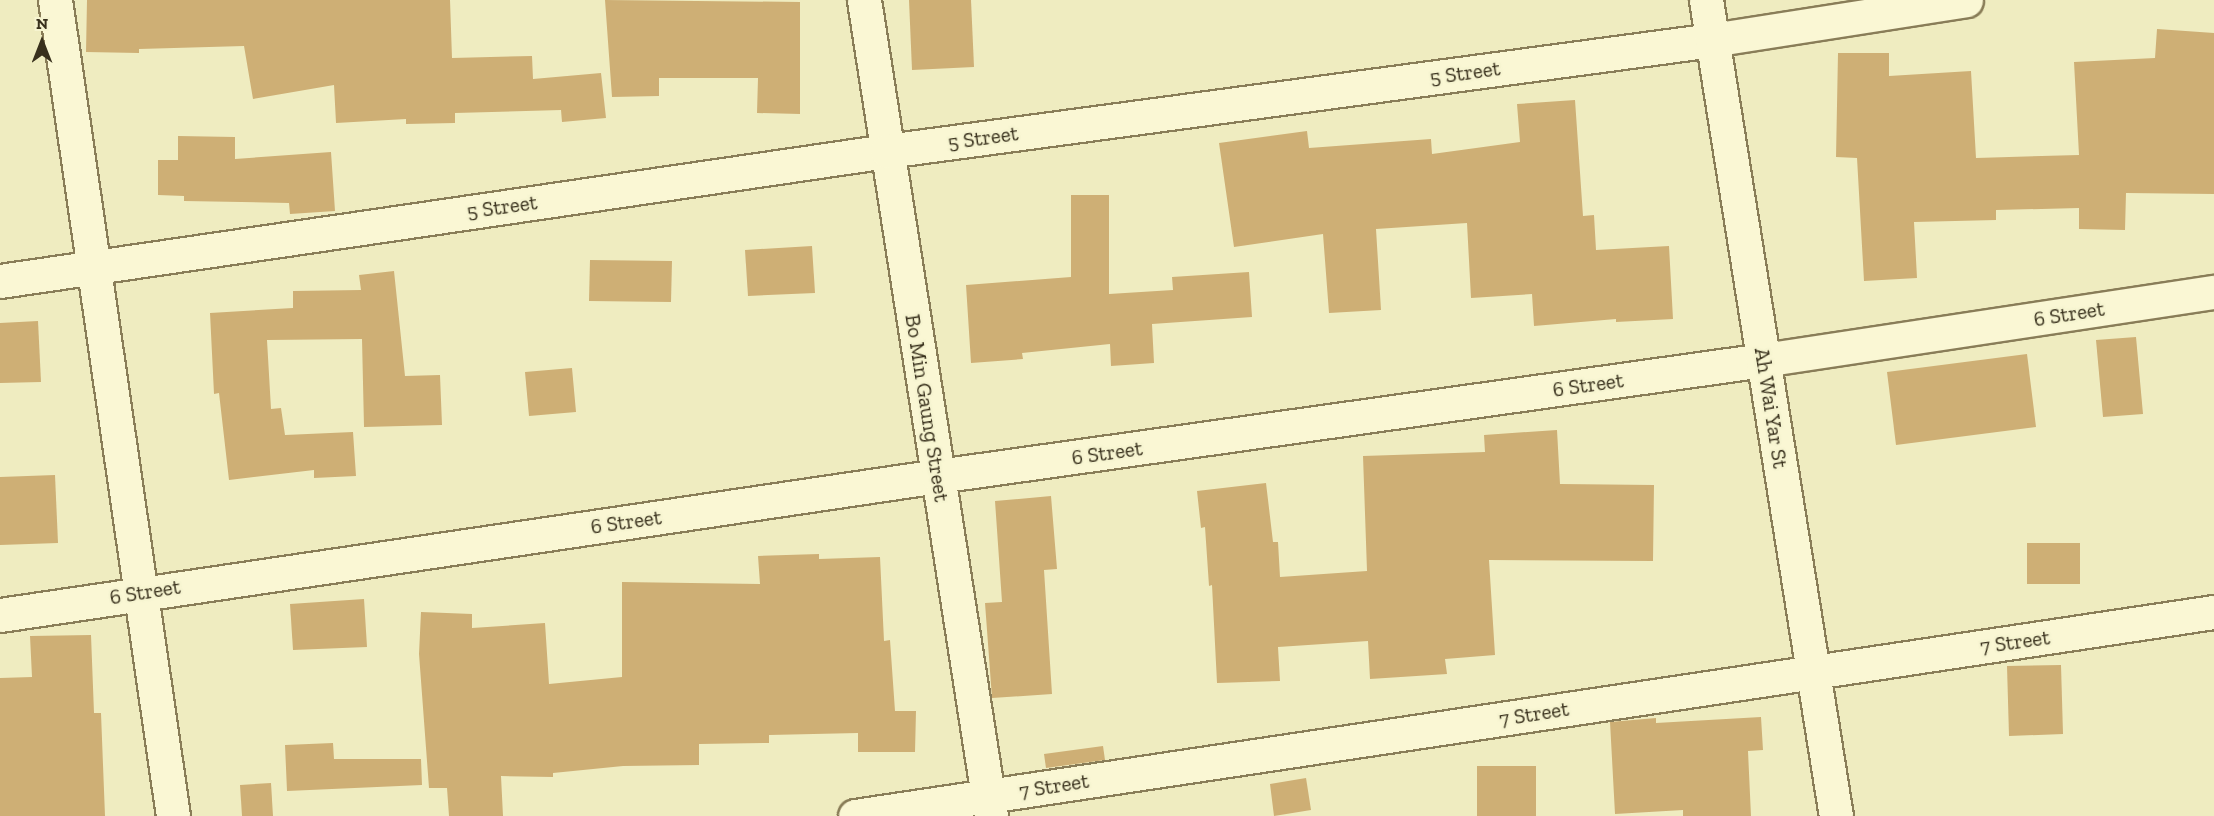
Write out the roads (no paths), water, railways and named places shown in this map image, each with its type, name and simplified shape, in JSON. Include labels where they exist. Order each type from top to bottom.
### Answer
[{"type":"street","points":[[55,0],[173,816]]},
{"type":"street","name":"Bo Min Gaung Street","points":[[864,0],[989,806]]},
{"type":"street","name":"Ah Wai Yar St","points":[[1706,0],[1836,816]]},
{"type":"street","name":"5 Street","points":[[0,281],[888,151],[1712,40],[1966,0]]},
{"type":"street","name":"6 Street","points":[[0,615],[938,476],[1763,360],[2214,292]]},
{"type":"street","name":"7 Street","points":[[855,816],[989,806],[1813,672],[2214,612]]}]
